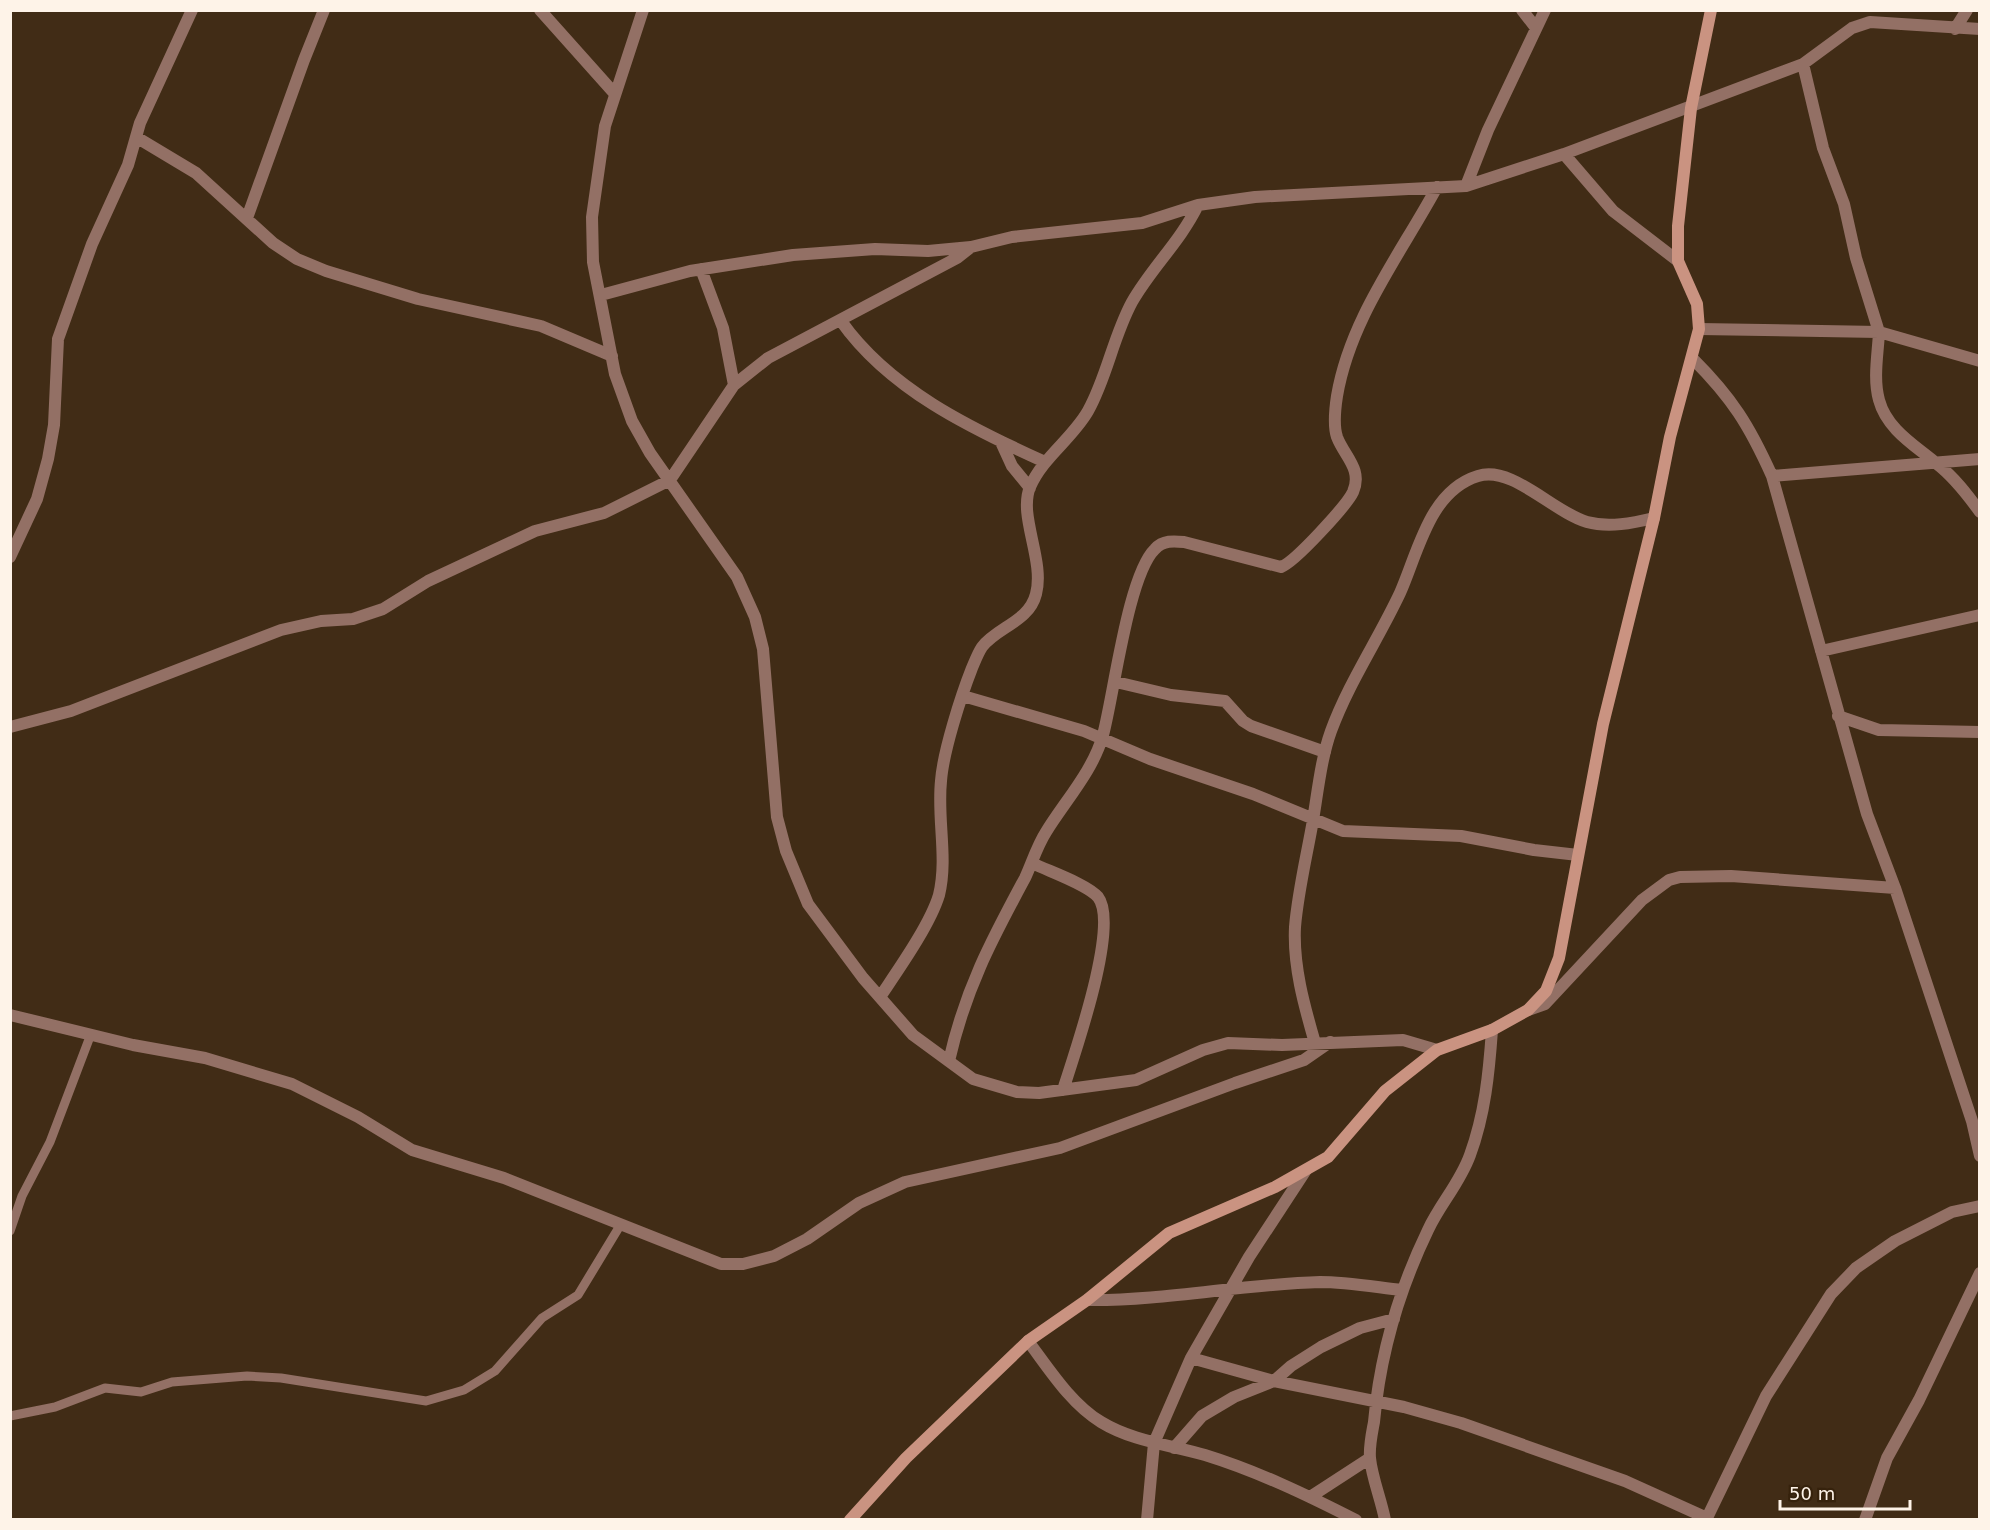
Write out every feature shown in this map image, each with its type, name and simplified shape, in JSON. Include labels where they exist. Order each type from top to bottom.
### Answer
[{"type":"street","points":[[10,557],[37,499],[48,459],[54,425],[58,339],[93,244],[128,165],[140,123],[192,10]]},
{"type":"street","points":[[247,218],[324,10]]},
{"type":"street","points":[[540,10],[615,94]]},
{"type":"street","points":[[643,10],[605,126],[592,217],[593,262],[615,374],[632,421],[650,453],[737,577],[755,617],[763,649],[777,817],[786,851],[808,904],[880,997],[913,1035],[973,1078],[999,1088],[1039,1093],[1136,1080],[1203,1050],[1228,1043],[1403,1040],[1437,1050]]},
{"type":"street","points":[[1522,10],[1536,28]]},
{"type":"street","points":[[1466,186],[1488,130],[1545,10]]},
{"type":"street","points":[[1528,1010],[1546,991],[1559,958],[1603,724],[1654,518],[1670,437],[1693,359],[1699,328],[1697,304],[1678,261],[1678,226],[1691,108],[1711,10]]},
{"type":"street","points":[[1955,29],[1967,10]]},
{"type":"street","points":[[601,295],[701,269],[793,255],[875,249],[928,251],[970,247],[1012,237],[1142,223],[1198,205],[1319,192],[1466,186],[1564,154],[1803,64],[1852,28],[1870,22],[1980,29]]},
{"type":"street","points":[[1803,64],[1823,148],[1844,204],[1856,258],[1880,332],[1876,380],[1880,402],[1891,423],[1908,442],[1938,464],[1964,490],[1980,512]]},
{"type":"street","points":[[136,137],[196,173],[273,243],[289,254],[327,271],[418,299],[541,326],[612,356]]},
{"type":"street","points":[[1564,154],[1613,211],[1678,261]]},
{"type":"street","points":[[950,1062],[968,993],[1044,835],[1090,764],[1102,738],[1116,682],[1121,646],[1145,561],[1156,547],[1170,541],[1184,542],[1281,567],[1290,563],[1316,537],[1350,498],[1355,487],[1355,471],[1338,441],[1335,421],[1337,397],[1345,363],[1356,328],[1437,187]]},
{"type":"street","points":[[880,997],[904,959],[938,896],[942,854],[940,780],[963,696],[982,647],[1027,612],[1035,598],[1039,568],[1029,520],[1030,488],[1045,462],[1087,413],[1132,302],[1158,262],[1176,244],[1198,205]]},
{"type":"street","points":[[10,727],[71,711],[281,630],[321,621],[353,619],[383,609],[428,581],[535,531],[604,513],[670,480],[734,386],[768,358],[957,258],[970,247]]},
{"type":"street","points":[[701,269],[723,328],[734,386]]},
{"type":"street","points":[[841,321],[856,342],[877,364],[915,392],[1001,442],[1045,462]]},
{"type":"street","points":[[1699,328],[1880,332],[1980,361]]},
{"type":"street","points":[[1693,359],[1731,399],[1755,438],[1772,476],[1867,814],[1895,888],[1972,1120],[1980,1156]]},
{"type":"street","points":[[1001,442],[1012,466],[1030,488]]},
{"type":"street","points":[[1772,476],[1980,459]]},
{"type":"street","points":[[1315,1043],[1301,992],[1295,928],[1325,752],[1345,697],[1399,594],[1431,517],[1439,505],[1464,482],[1478,475],[1504,475],[1563,511],[1586,521],[1604,525],[1654,518]]},
{"type":"street","points":[[1821,651],[1980,615]]},
{"type":"street","points":[[1116,682],[1171,695],[1225,701],[1251,726],[1325,752]]},
{"type":"street","points":[[963,696],[1049,719],[1102,738],[1150,759],[1253,794],[1343,831],[1461,836],[1534,850],[1578,855]]},
{"type":"street","points":[[1838,716],[1879,730],[1980,732]]},
{"type":"street","points":[[1032,863],[1093,893],[1102,909],[1097,980],[1063,1090]]},
{"type":"street","points":[[850,1520],[906,1458],[1028,1341],[1087,1300],[1169,1233],[1306,1170],[1337,1148],[1384,1091],[1437,1050],[1492,1030],[1528,1010],[1545,1004],[1642,900],[1669,880],[1680,877],[1731,876],[1895,888]]},
{"type":"street","points":[[10,1015],[216,1061],[292,1084],[340,1107],[412,1150],[504,1178],[721,1264],[743,1264],[774,1256],[807,1239],[859,1203],[905,1182],[1060,1149],[1235,1083],[1304,1060],[1331,1041]]},
{"type":"street","points":[[1385,1520],[1370,1458],[1375,1403],[1402,1290],[1429,1227],[1452,1193],[1470,1157],[1482,1117],[1489,1075],[1492,1030]]},
{"type":"street","points":[[1147,1520],[1154,1443],[1191,1358],[1229,1290],[1306,1170]]},
{"type":"street","points":[[1191,1358],[1274,1381],[1404,1407],[1461,1424],[1624,1481],[1706,1519],[1766,1396],[1831,1294],[1856,1268],[1895,1241],[1952,1212],[1980,1206]]},
{"type":"street","points":[[1865,1520],[1887,1458],[1919,1400],[1980,1274]]},
{"type":"street","points":[[1087,1300],[1162,1298],[1323,1282],[1402,1290]]},
{"type":"street","points":[[1174,1448],[1202,1416],[1234,1397],[1274,1381],[1321,1347],[1360,1328],[1394,1319]]},
{"type":"street","points":[[1028,1341],[1060,1383],[1100,1422],[1154,1443],[1205,1455],[1310,1497],[1356,1520]]},
{"type":"street","points":[[1310,1497],[1370,1458]]},
{"type":"lane","points":[[10,1231],[22,1196],[50,1142],[91,1034]]},
{"type":"lane","points":[[10,1416],[55,1407],[105,1388],[141,1392],[172,1382],[247,1376],[281,1377],[426,1401],[464,1390],[495,1371],[542,1318],[578,1295],[621,1224]]}]
